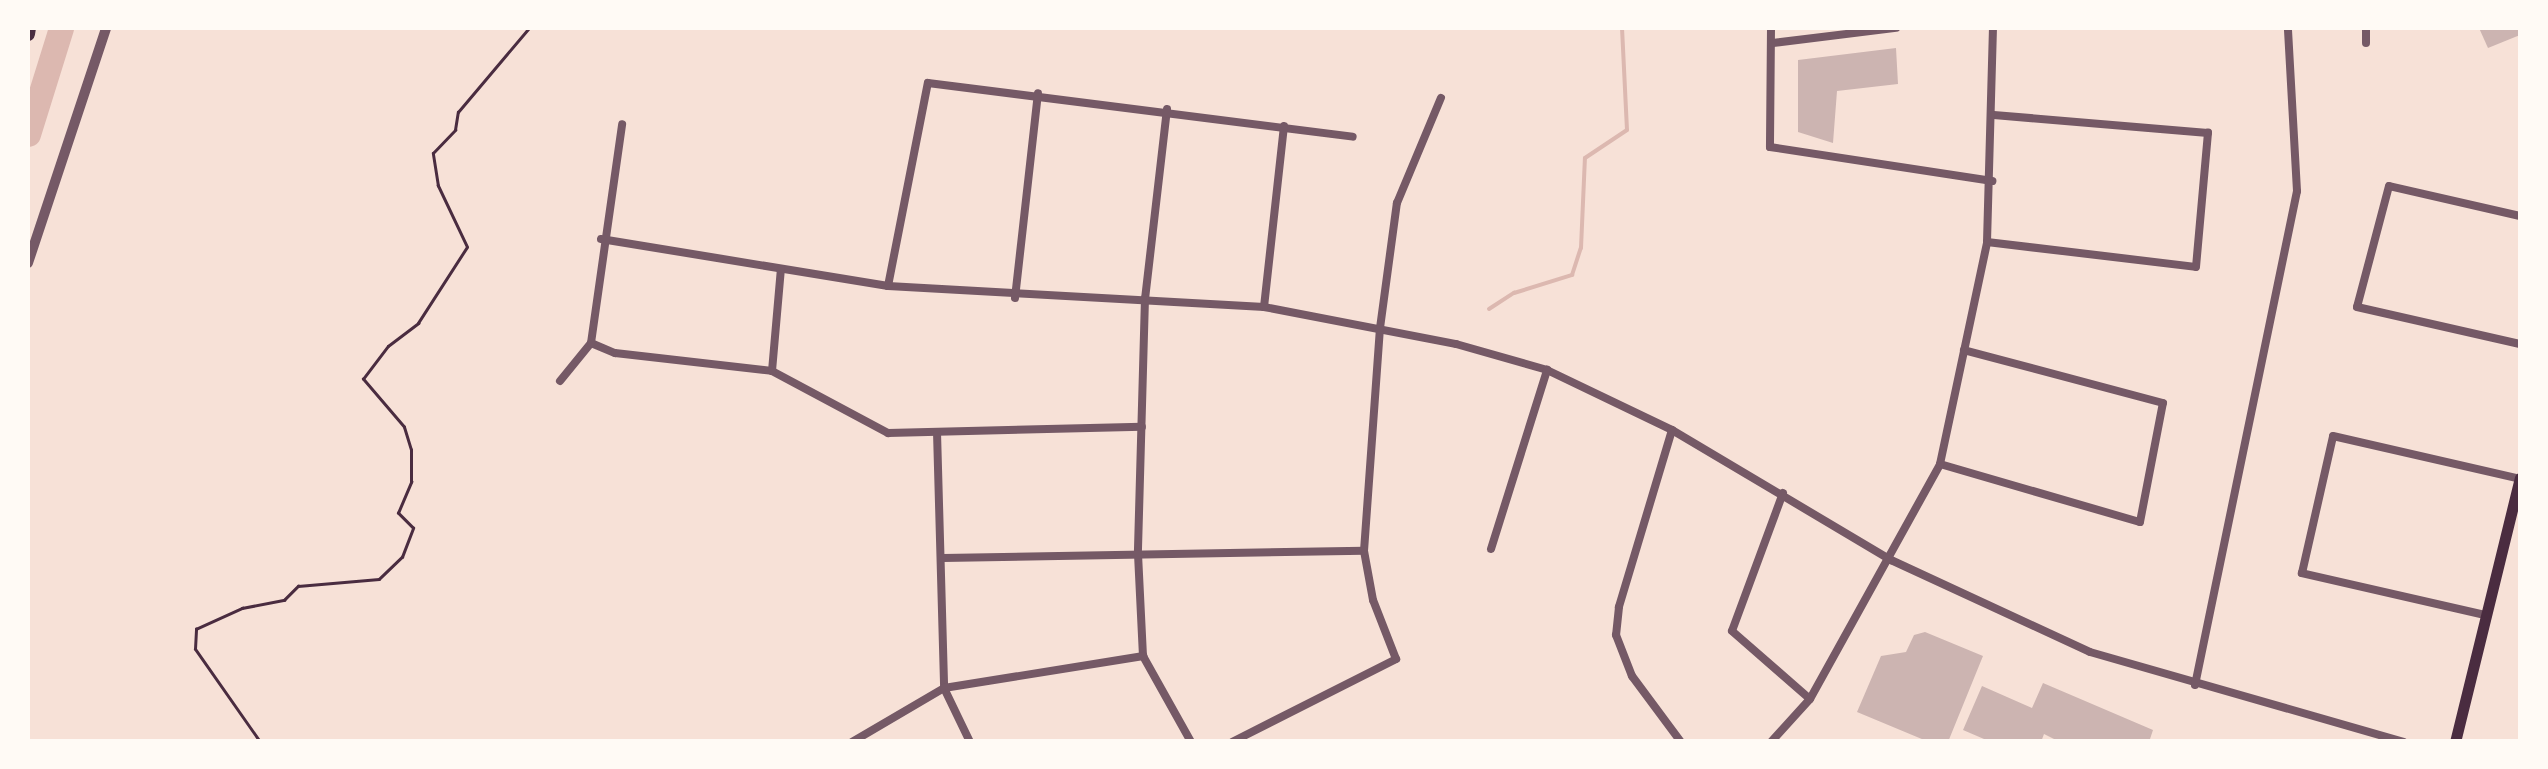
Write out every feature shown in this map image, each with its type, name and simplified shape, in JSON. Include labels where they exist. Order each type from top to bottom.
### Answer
[{"type":"main road","points":[[2455,742],[2520,479]]},
{"type":"street","points":[[28,263],[106,28]]},
{"type":"street","points":[[1772,28],[1770,147],[1992,181]]},
{"type":"street","points":[[1772,42],[1896,28]]},
{"type":"street","points":[[1770,742],[1810,698],[1891,560],[1940,464],[1987,242],[1994,115],[1993,28]]},
{"type":"street","points":[[2196,685],[2297,191],[2288,28]]},
{"type":"street","points":[[2366,28],[2366,43]]},
{"type":"street","points":[[888,286],[928,83],[1167,109],[1353,136]]},
{"type":"street","points":[[1015,298],[1038,94]]},
{"type":"street","points":[[1232,742],[1396,659],[1373,600],[1364,551],[1380,328],[1397,203],[1440,98]]},
{"type":"street","points":[[1167,109],[1144,298],[1138,554],[1143,656],[1192,742]]},
{"type":"street","points":[[1987,242],[2196,267],[2208,133],[1994,115]]},
{"type":"street","points":[[560,381],[590,343],[601,239],[622,124]]},
{"type":"street","points":[[1264,307],[1284,126]]},
{"type":"street","points":[[2520,216],[2389,186],[2358,308],[2520,344]]},
{"type":"street","points":[[601,239],[888,286],[1015,298],[1144,298],[1264,307],[1380,328],[1547,370],[1672,430],[1891,560],[2090,652],[2403,742]]},
{"type":"street","points":[[772,371],[781,270]]},
{"type":"street","points":[[590,343],[615,354],[772,371],[888,433],[1142,427]]},
{"type":"street","points":[[1940,464],[2140,522],[2163,403],[1964,350]]},
{"type":"street","points":[[1491,549],[1547,370]]},
{"type":"street","points":[[1672,430],[1619,607],[1616,635],[1632,676],[1680,742]]},
{"type":"street","points":[[938,432],[944,688],[970,742]]},
{"type":"street","points":[[2485,614],[2302,573],[2333,436],[2520,479]]},
{"type":"street","points":[[1782,494],[1732,631],[1810,698]]},
{"type":"street","points":[[943,558],[1364,551]]},
{"type":"street","points":[[852,742],[944,688],[1143,656]]},
{"type":"path","points":[[260,742],[195,650],[196,628],[242,608],[284,600],[298,586],[379,579],[402,557],[412,528],[398,513],[411,482],[411,450],[404,427],[363,379],[388,346],[418,323],[467,247],[438,186],[433,153],[456,130],[458,112],[529,28]]},
{"type":"building","points":[[2479,28],[2520,28],[2520,35],[2488,48]]},
{"type":"building","points":[[1896,48],[1898,84],[1837,91],[1833,143],[1798,132],[1798,60]]},
{"type":"building","points":[[1925,632],[1983,656],[1948,742],[1929,742],[1857,712],[1881,656],[1906,652],[1914,635]]},
{"type":"building","points":[[2043,683],[2153,730],[2149,742],[2060,742],[2044,734],[2041,742],[1991,742],[1963,730],[1982,686],[2032,708]]},
{"type":"waterway","points":[[28,134],[61,28]]},
{"type":"waterway","points":[[1489,309],[1514,293],[1572,275],[1581,248],[1585,158],[1627,130],[1622,28]]}]
